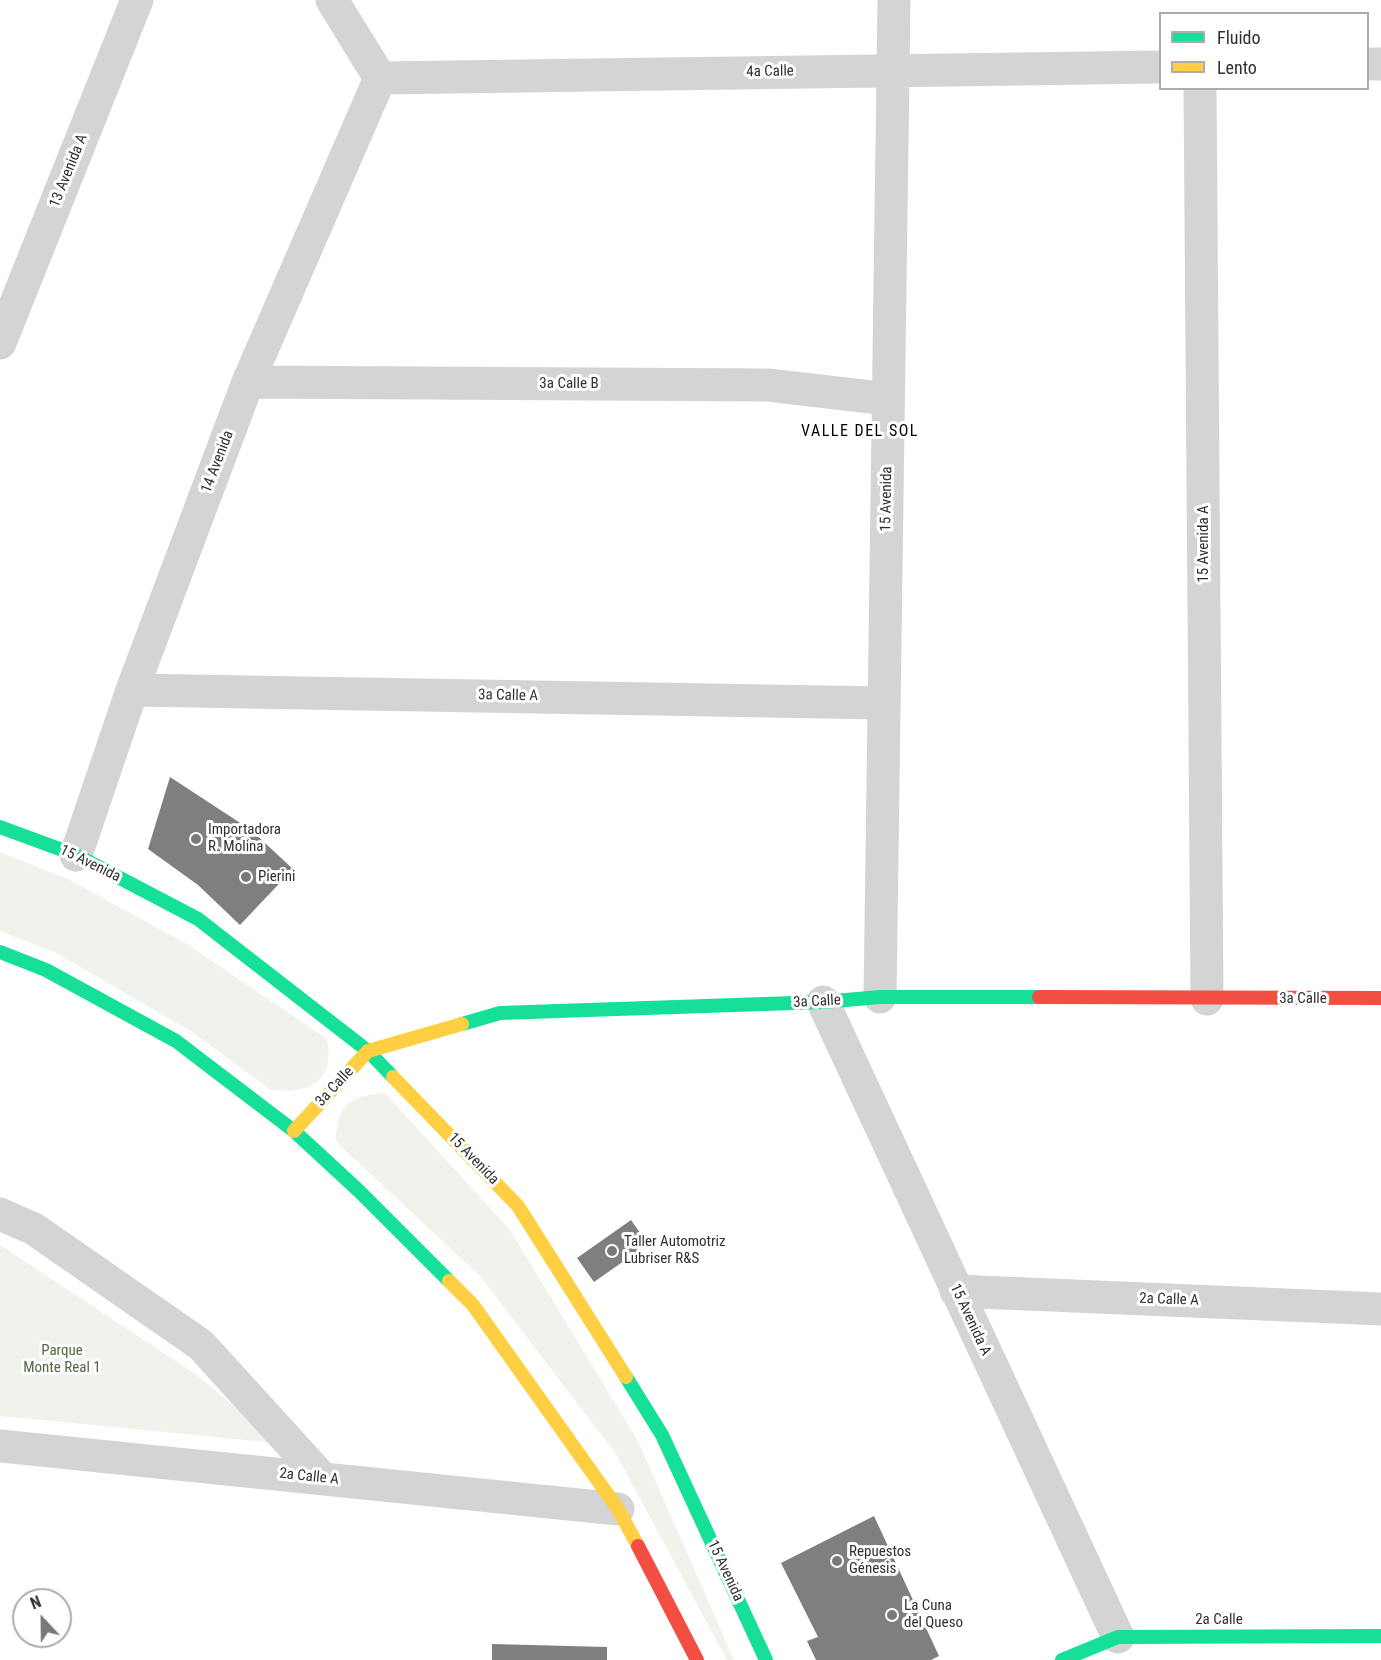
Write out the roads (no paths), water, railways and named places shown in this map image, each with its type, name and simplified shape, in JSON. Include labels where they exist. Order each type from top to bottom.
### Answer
[{"type":"main road","name":"15 Avenida","points":[[0,827],[76,855],[198,920],[368,1051],[518,1206],[662,1435],[766,1660]]},
{"type":"main road","points":[[0,952],[46,970],[176,1041],[294,1131],[359,1191],[473,1305],[618,1509],[698,1660]]},
{"type":"main road","name":"3a Calle","points":[[294,1131],[368,1051],[500,1013],[822,1002],[880,997],[1381,998]]},
{"type":"main road","name":"2a Calle","points":[[1062,1660],[1118,1637],[1381,1636]]},
{"type":"street","name":"13 Avenida A","points":[[0,343],[137,0]]},
{"type":"street","points":[[332,0],[380,78]]},
{"type":"street","name":"15 Avenida","points":[[880,997],[894,0]]},
{"type":"street","name":"4a Calle","points":[[380,78],[1159,67]]},
{"type":"street","name":"14 Avenida","points":[[76,855],[132,690],[248,382],[380,78]]},
{"type":"street","name":"15 Avenida A","points":[[1200,90],[1207,999]]},
{"type":"street","name":"3a Calle B","points":[[248,382],[768,386],[888,399]]},
{"type":"street","name":"3a Calle A","points":[[132,690],[884,703]]},
{"type":"street","name":"15 Avenida A","points":[[822,1002],[1118,1637]]},
{"type":"street","points":[[0,1214],[34,1229],[201,1345],[323,1479]]},
{"type":"street","name":"2a Calle A","points":[[956,1291],[1381,1309]]},
{"type":"street","name":"2a Calle A","points":[[0,1446],[618,1509]]},
{"type":"place","name":"Importadora R. Molina","points":[[196,839]]},
{"type":"place","name":"Pierini","points":[[246,877]]},
{"type":"place","name":"Taller Automotriz Lubriser R&S","points":[[612,1251]]},
{"type":"place","name":"Repuestos Génesis","points":[[837,1561]]},
{"type":"place","name":"La Cuna del Queso","points":[[892,1615]]},
{"type":"district","name":"VALLE DEL SOL","points":[[860,432]]},
{"type":"park label","name":"Parque Monte Real 1","points":[[62,1360]]}]
